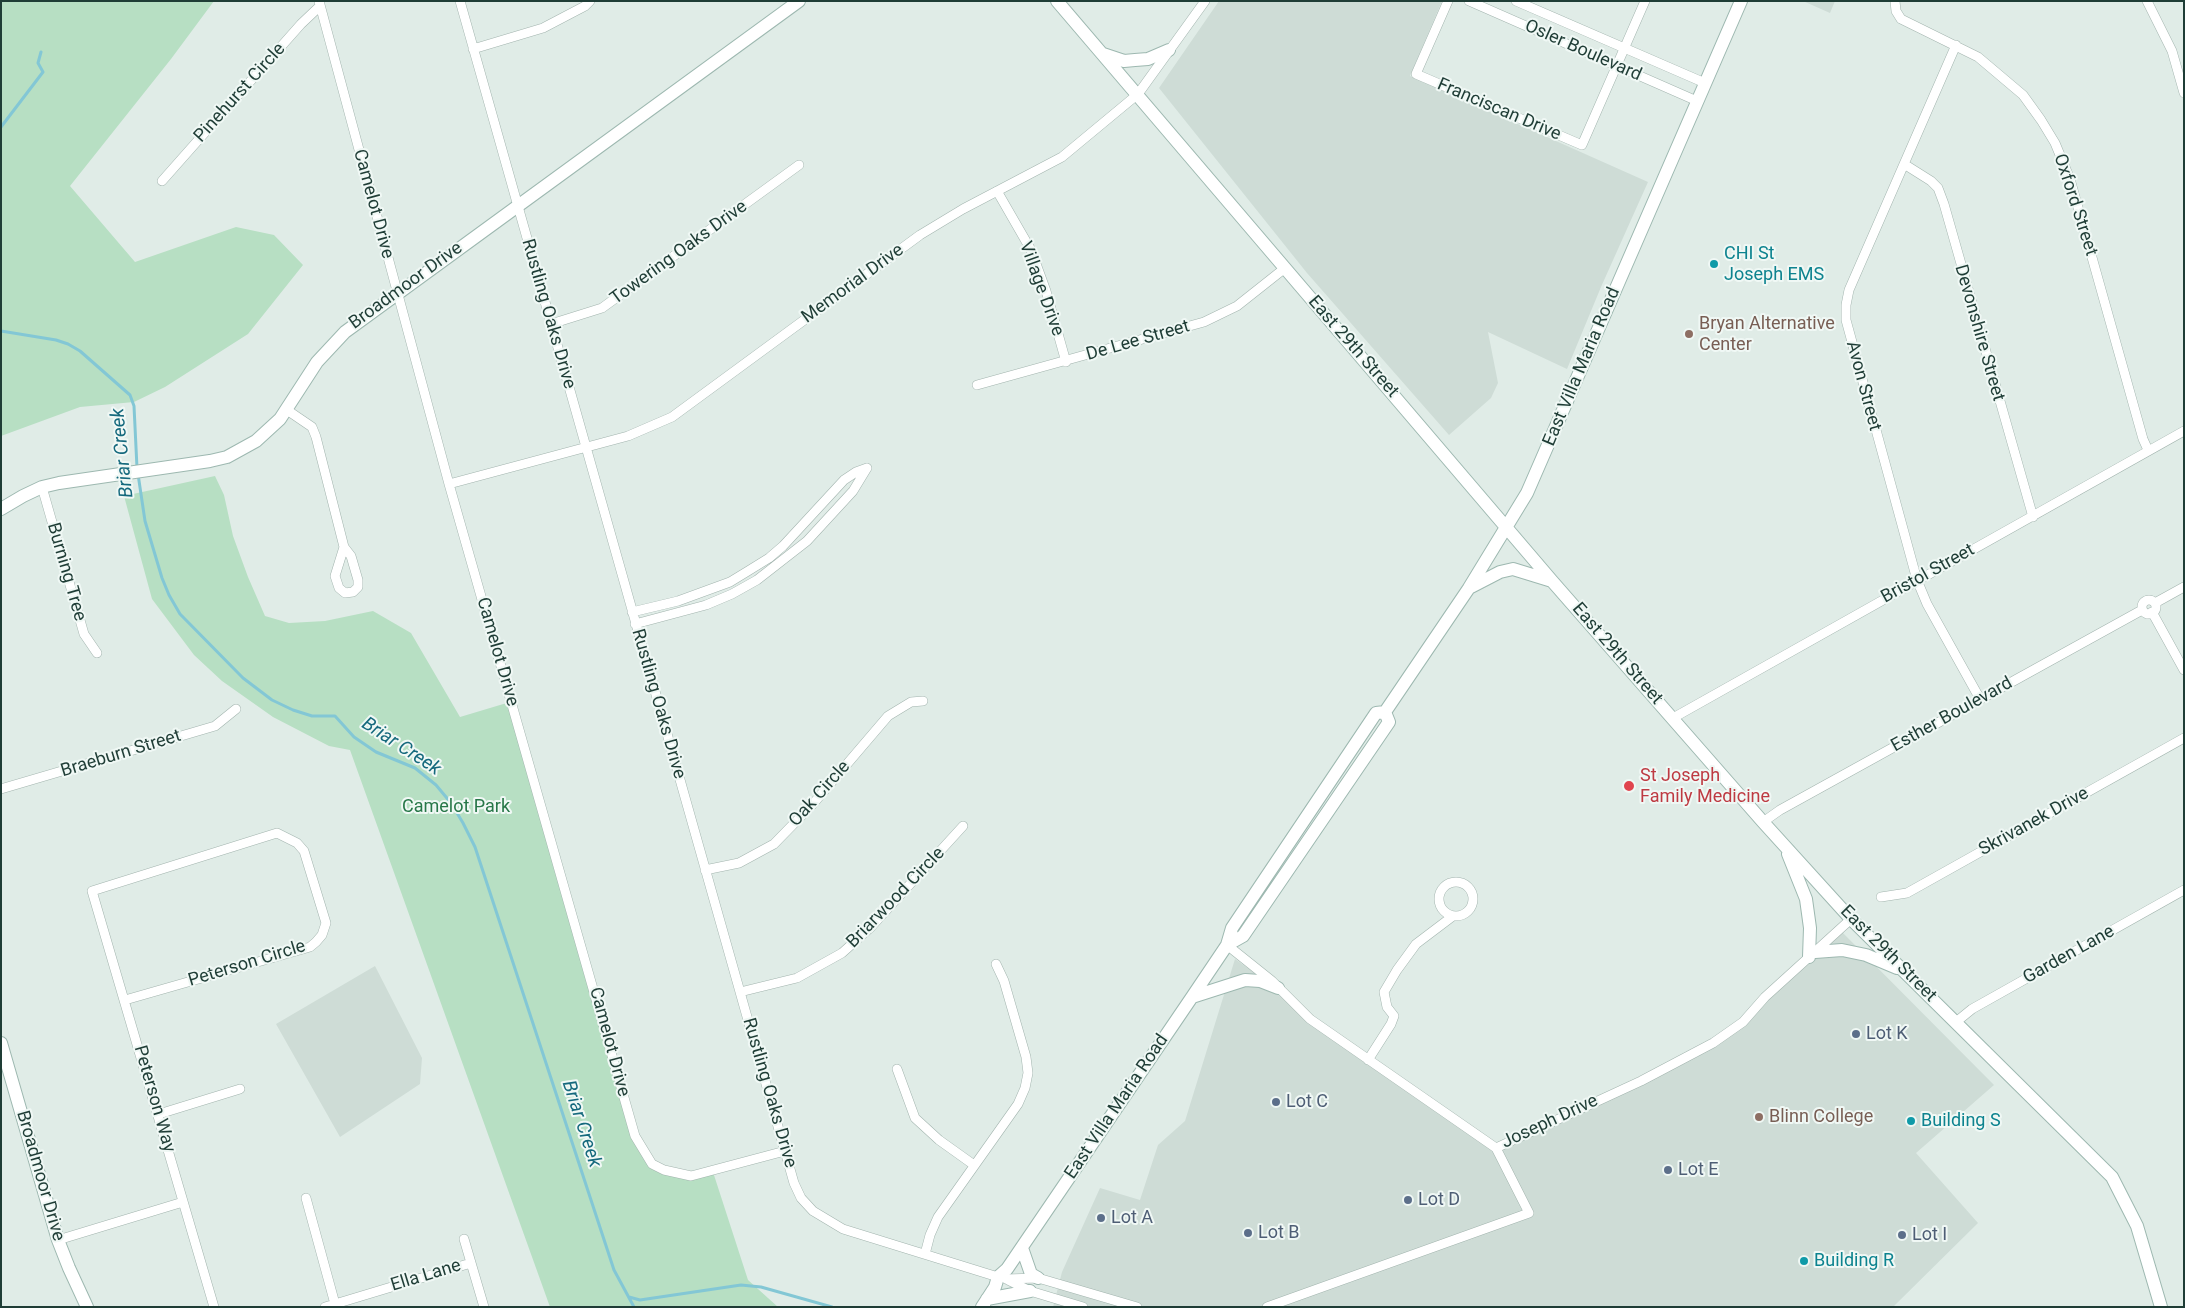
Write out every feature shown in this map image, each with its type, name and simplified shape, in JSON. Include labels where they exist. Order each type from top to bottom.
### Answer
[{"type":"main road","name":"Broadmoor Drive","points":[[1,509],[42,487],[210,461],[227,456],[256,441],[287,410],[311,370],[329,347],[350,328],[799,1]]},
{"type":"main road","name":"East 29th Street","points":[[1057,1],[1552,581],[1763,822],[1851,919],[2112,1177],[2137,1226],[2161,1307]]},
{"type":"main road","name":"East Villa Maria Road","points":[[984,1303],[1227,944],[1243,936],[1388,722],[1385,712],[1469,588],[1527,493],[1740,1]]},
{"type":"main road","points":[[1103,54],[1124,61],[1148,59],[1169,50]]},
{"type":"main road","points":[[1469,588],[1500,572],[1513,568],[1552,581]]},
{"type":"main road","points":[[1786,847],[1806,899],[1812,955],[1842,950],[1866,955],[1904,971]]},
{"type":"main road","points":[[1192,997],[1245,980],[1260,981],[1278,988]]},
{"type":"main road","name":"Broadmoor Drive","points":[[1,1043],[58,1240],[84,1306]]},
{"type":"main road","points":[[1022,1248],[1031,1274],[1038,1278]]},
{"type":"main road","points":[[984,1303],[1030,1291]]},
{"type":"street","name":"Rustling Oaks Drive","points":[[460,1],[794,1183],[801,1198],[813,1211],[844,1229],[1002,1278]]},
{"type":"street","points":[[474,49],[543,28],[585,6],[590,1]]},
{"type":"street","name":"Memorial Drive","points":[[449,484],[643,431],[672,417],[920,235],[1062,157],[1138,94],[1205,1]]},
{"type":"street","name":"Franciscan Drive","points":[[1448,1],[1416,74],[1582,145],[1617,66]]},
{"type":"street","name":"Osler Boulevard","points":[[1469,1],[1697,101]]},
{"type":"street","name":"Osler Boulevard","points":[[1516,1],[1705,83]]},
{"type":"street","points":[[1617,66],[1645,1]]},
{"type":"street","name":"Oxford Street","points":[[1895,1],[1896,11],[1901,19],[1978,57],[2023,95],[2055,143],[2070,179],[2143,439],[2148,450]]},
{"type":"street","points":[[2147,1],[2172,51],[2184,94]]},
{"type":"street","name":"Pinehurst Circle","points":[[162,181],[320,4]]},
{"type":"street","name":"Camelot Drive","points":[[320,4],[449,484],[635,1136],[652,1164],[664,1170],[691,1176],[786,1151]]},
{"type":"street","name":"Avon Street","points":[[1956,45],[1850,290],[1846,305],[1846,320],[1917,580],[1927,604],[1980,699]]},
{"type":"street","name":"Devonshire Street","points":[[1904,164],[1932,180],[1938,188],[1944,204],[2032,517]]},
{"type":"street","name":"Towering Oaks Drive","points":[[551,324],[602,308],[799,165]]},
{"type":"street","name":"Village Drive","points":[[997,192],[1031,250],[1046,291],[1066,362]]},
{"type":"street","name":"De Lee Street","points":[[976,385],[1066,362],[1204,322],[1237,306],[1285,268]]},
{"type":"street","points":[[287,410],[312,427],[344,547],[350,556],[358,580],[358,588],[353,592],[345,593],[339,588],[335,576],[344,547]]},
{"type":"street","name":"Bristol Street","points":[[1673,718],[2148,450],[2184,432]]},
{"type":"street","points":[[632,612],[678,601],[730,582],[769,558],[783,546],[844,480],[856,472],[868,468],[853,491],[806,540],[757,580],[732,594],[706,605],[635,624]]},
{"type":"street","name":"Burning Tree","points":[[42,487],[84,634],[97,652]]},
{"type":"street","points":[[783,546],[790,554]]},
{"type":"street","points":[[2184,587],[2154,608],[2184,670]]},
{"type":"street","name":"Esther Boulevard","points":[[1763,822],[1780,810],[2142,610],[2145,602],[2151,600],[2154,608]]},
{"type":"street","name":"Oak Circle","points":[[705,870],[739,863],[774,844],[812,805],[888,716],[911,702],[923,701]]},
{"type":"street","name":"Braeburn Street","points":[[1,789],[215,726],[236,710]]},
{"type":"street","name":"Skrivanek Drive","points":[[1881,897],[1906,892],[2184,738]]},
{"type":"street","name":"Briarwood Circle","points":[[740,992],[797,978],[842,953],[871,927],[963,826]]},
{"type":"street","name":"Peterson Circle","points":[[92,891],[277,833],[297,843],[304,851],[326,923],[322,935],[310,947],[125,1000]]},
{"type":"street","name":"Garden Lane","points":[[1956,1022],[1972,1009],[2184,890]]},
{"type":"street","name":"Peterson Way","points":[[92,891],[159,1114],[214,1307]]},
{"type":"street","points":[[1368,1060],[1392,1024],[1394,1016],[1386,1007],[1384,992],[1416,944],[1453,916]]},
{"type":"street","name":"Joseph Drive","points":[[1227,944],[1278,988],[1310,1019],[1496,1148],[1640,1080],[1713,1043],[1743,1022],[1765,996],[1851,919]]},
{"type":"street","points":[[925,1254],[930,1235],[938,1217],[1018,1104],[1025,1088],[1028,1073],[1026,1057],[1004,981],[996,964]]},
{"type":"street","points":[[897,1069],[915,1118],[939,1140],[974,1165]]},
{"type":"street","points":[[159,1114],[240,1089]]},
{"type":"street","points":[[1267,1307],[1529,1213],[1496,1148]]},
{"type":"street","points":[[306,1198],[335,1304]]},
{"type":"street","points":[[58,1240],[183,1202]]},
{"type":"street","points":[[464,1239],[484,1307]]},
{"type":"street","name":"Ella Lane","points":[[325,1307],[471,1263]]},
{"type":"street","points":[[1002,1278],[1038,1278],[1137,1307]]},
{"type":"street","points":[[1002,1278],[1030,1291],[1083,1307]]},
{"type":"shaded area","points":[[1219,1],[1442,1],[1410,76],[1648,182],[1567,369],[1488,332],[1498,383],[1491,398],[1449,435],[1307,273],[1159,88]]},
{"type":"shaded area","points":[[1803,1],[1835,1],[1830,13]]},
{"type":"shaded area","name":"Blinn College","points":[[1839,929],[1994,1085],[1916,1153],[1978,1223],[1893,1307],[1053,1307],[1062,1272],[1100,1188],[1140,1200],[1158,1145],[1185,1121],[1235,959],[1496,1148],[1713,1043]]},
{"type":"shaded area","points":[[375,966],[422,1058],[420,1084],[340,1137],[276,1024]]},
{"type":"green space","points":[[1,1],[214,1],[171,59],[70,186],[135,262],[236,227],[274,235],[303,265],[248,334],[165,387],[134,402],[80,407],[1,436]]},
{"type":"green space","name":"Camelot Park","points":[[215,476],[224,495],[233,536],[265,616],[289,623],[325,621],[373,611],[411,633],[460,717],[510,702],[635,1136],[652,1164],[679,1175],[713,1172],[748,1280],[778,1307],[550,1307],[350,750],[329,746],[273,717],[222,681],[194,655],[152,599],[124,496]]},
{"type":"waterway","points":[[1,127],[43,72],[38,63],[41,52]]},
{"type":"waterway","name":"Briar Creek","points":[[1,331],[56,340],[68,344],[80,351],[130,395],[134,406],[137,468]]},
{"type":"waterway","name":"Briar Creek","points":[[138,474],[145,521],[162,578],[180,614],[243,678],[272,700],[312,716],[335,716],[354,737],[376,752],[415,768],[436,785],[451,803],[463,823],[475,847],[614,1270],[634,1307]]},
{"type":"waterway","points":[[629,1297],[640,1300],[741,1285],[761,1287],[832,1307]]},
{"type":"place","name":"CHI St Joseph EMS","points":[[1714,264]]},
{"type":"place","name":"Bryan Alternative Center","points":[[1689,334]]},
{"type":"place","name":"St Joseph Family Medicine","points":[[1629,786]]},
{"type":"place","name":"Lot K","points":[[1856,1034]]},
{"type":"place","name":"Lot C","points":[[1276,1102]]},
{"type":"place","name":"Blinn College","points":[[1759,1117]]},
{"type":"place","name":"Building S","points":[[1911,1121]]},
{"type":"place","name":"Lot E","points":[[1668,1170]]},
{"type":"place","name":"Lot D","points":[[1408,1200]]},
{"type":"place","name":"Lot A","points":[[1101,1218]]},
{"type":"place","name":"Lot B","points":[[1248,1233]]},
{"type":"place","name":"Lot I","points":[[1902,1235]]},
{"type":"place","name":"Building R","points":[[1804,1261]]}]
